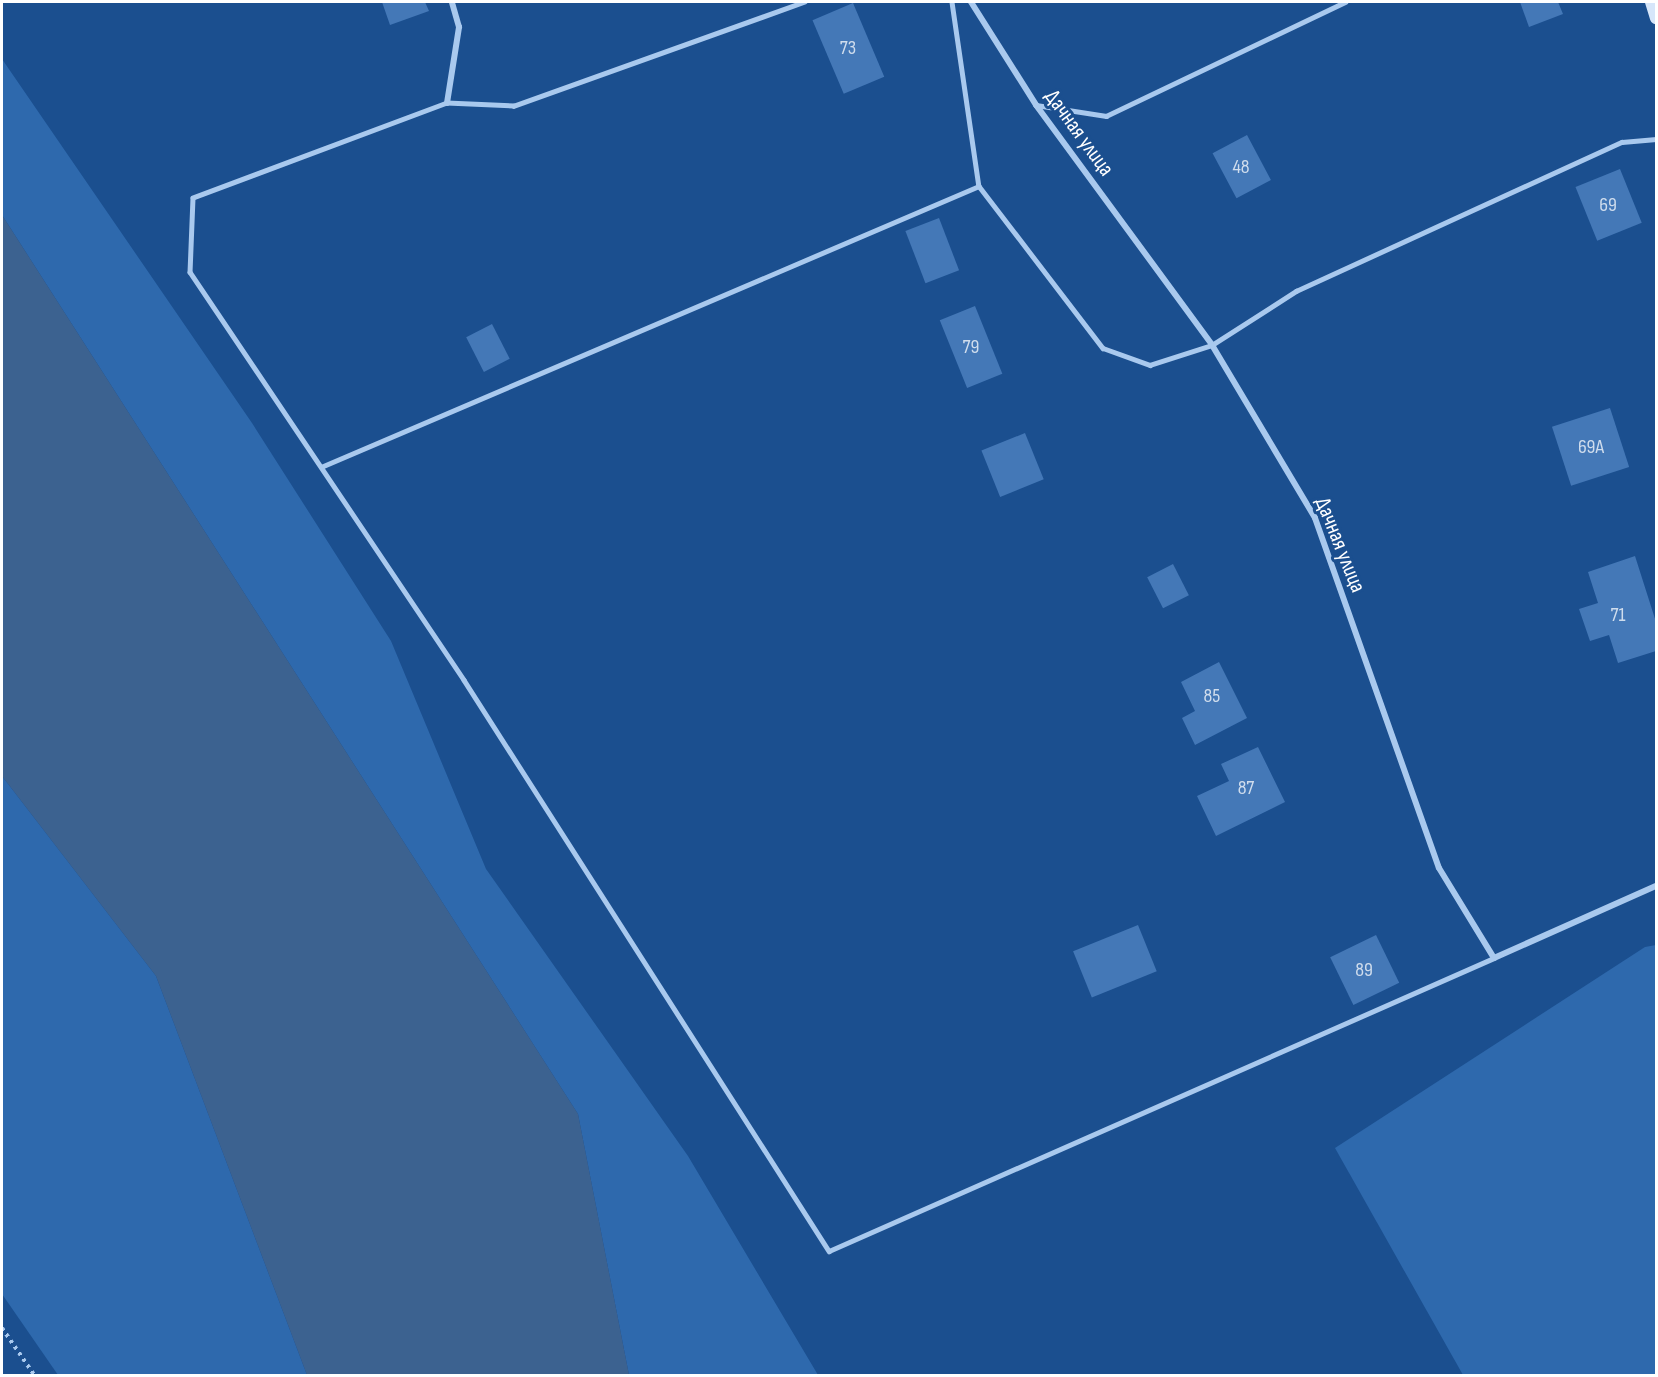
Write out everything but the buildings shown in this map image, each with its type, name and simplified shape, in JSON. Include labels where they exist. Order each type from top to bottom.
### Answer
[{"type":"street","points":[[447,103],[459,27],[452,2]]},
{"type":"street","name":"Дачная улица","points":[[971,2],[1036,105],[1212,345],[1314,518],[1438,868],[1494,958]]},
{"type":"street","points":[[1651,2],[1656,18]]},
{"type":"street","points":[[1494,958],[1656,886]]},
{"type":"lane","points":[[805,2],[514,106],[447,103],[193,198],[190,272],[464,680],[830,1251],[1494,958]]},
{"type":"lane","points":[[952,2],[979,186],[1103,348],[1150,365],[1212,345],[1296,291],[1622,142],[1656,139]]},
{"type":"lane","points":[[1036,105],[1106,116],[1345,2]]},
{"type":"lane","points":[[321,467],[979,186]]},
{"type":"path","points":[[2,1328],[35,1376]]},
{"type":"shaded area","points":[[2,59],[252,423],[391,641],[486,869],[688,1156],[818,1375],[629,1375],[578,1114],[2,215]]},
{"type":"shaded area","points":[[2,215],[578,1114],[629,1375],[307,1375],[156,976],[2,776]]},
{"type":"shaded area","points":[[2,776],[156,976],[307,1375],[58,1375],[2,1294]]},
{"type":"shaded area","points":[[1656,945],[1656,1375],[1463,1375],[1335,1148],[1645,947]]}]
